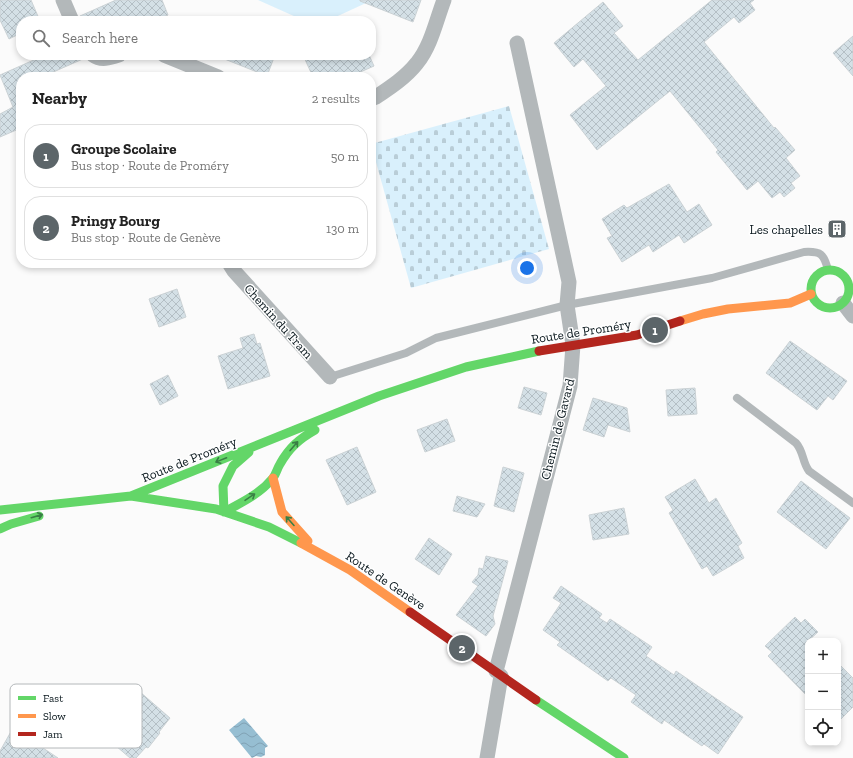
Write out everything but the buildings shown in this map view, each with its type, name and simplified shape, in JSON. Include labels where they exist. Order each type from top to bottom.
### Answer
[{"type":"street","points":[[63,0],[70,16]]},
{"type":"street","points":[[376,97],[403,78],[417,63],[425,50],[444,0]]},
{"type":"street","name":"Chemin de Gavard","points":[[486,758],[498,674],[570,386],[573,345],[567,305],[569,282],[517,43]]},
{"type":"street","points":[[176,60],[206,72]]},
{"type":"street","name":"Chemin du Tram","points":[[232,268],[330,377]]},
{"type":"street","points":[[828,270],[840,273],[850,282],[848,294],[843,303],[834,308],[824,308],[816,303],[811,294],[811,286],[814,278],[820,273],[828,270]]},
{"type":"street","name":"Route de Proméry","points":[[131,496],[379,396],[466,367],[557,347],[637,334],[655,330],[703,314],[728,309],[790,303],[811,294]]},
{"type":"street","points":[[843,303],[853,316]]},
{"type":"street","name":"Route de Proméry","points":[[257,445],[233,466],[223,486],[224,512],[250,498],[273,478],[280,464],[301,438],[379,396]]},
{"type":"street","points":[[273,478],[282,512],[316,550]]},
{"type":"street","name":"Route de Genève","points":[[0,510],[131,496],[216,509],[269,527],[316,550],[350,570],[498,674],[624,758]]},
{"type":"street","name":"Route de Genève","points":[[0,529],[11,524],[103,498]]},
{"type":"lane","points":[[330,377],[406,353],[436,338],[567,305],[712,278],[804,252],[815,252],[820,254],[824,258],[828,270]]},
{"type":"lane","points":[[737,398],[796,443],[803,452],[806,467],[809,471],[853,503]]},
{"type":"green space","points":[[258,0],[367,0],[366,3],[338,16],[294,16]]},
{"type":"green space","points":[[509,106],[549,249],[411,288],[376,162],[376,143]]},
{"type":"water","points":[[244,718],[268,746],[265,748],[265,755],[261,757],[256,756],[252,758],[229,730]]},
{"type":"traffic: fast","points":[[826,270],[834,270],[841,273],[846,278],[849,289],[846,300],[841,305],[834,308],[826,308],[819,305],[814,300],[811,293],[811,285],[814,278],[819,273],[826,270]]},
{"type":"traffic: fast","points":[[131,496],[379,396],[466,367],[539,351]]},
{"type":"traffic: fast","points":[[224,512],[250,498],[268,484],[275,475],[283,458],[299,440],[315,430]]},
{"type":"traffic: fast","points":[[224,512],[223,486],[233,466],[249,452]]},
{"type":"traffic: fast","points":[[0,510],[131,496],[216,509],[269,527],[301,543]]},
{"type":"traffic: fast","points":[[0,529],[11,524],[39,516]]},
{"type":"traffic: fast","points":[[536,700],[624,758]]},
{"type":"traffic: slow","points":[[680,321],[703,314],[728,309],[790,303],[811,294]]},
{"type":"traffic: slow","points":[[273,478],[282,512],[308,541]]},
{"type":"traffic: slow","points":[[301,543],[350,570],[410,612]]},
{"type":"traffic: jam","points":[[539,351],[637,335],[680,321]]},
{"type":"traffic: jam","points":[[410,612],[536,700]]},
{"type":"place","name":"Les chapelles","points":[[837,229]]},
{"type":"place","name":"Groupe Scolaire","points":[[655,330]]},
{"type":"place","name":"Pringy Bourg","points":[[462,648]]}]
